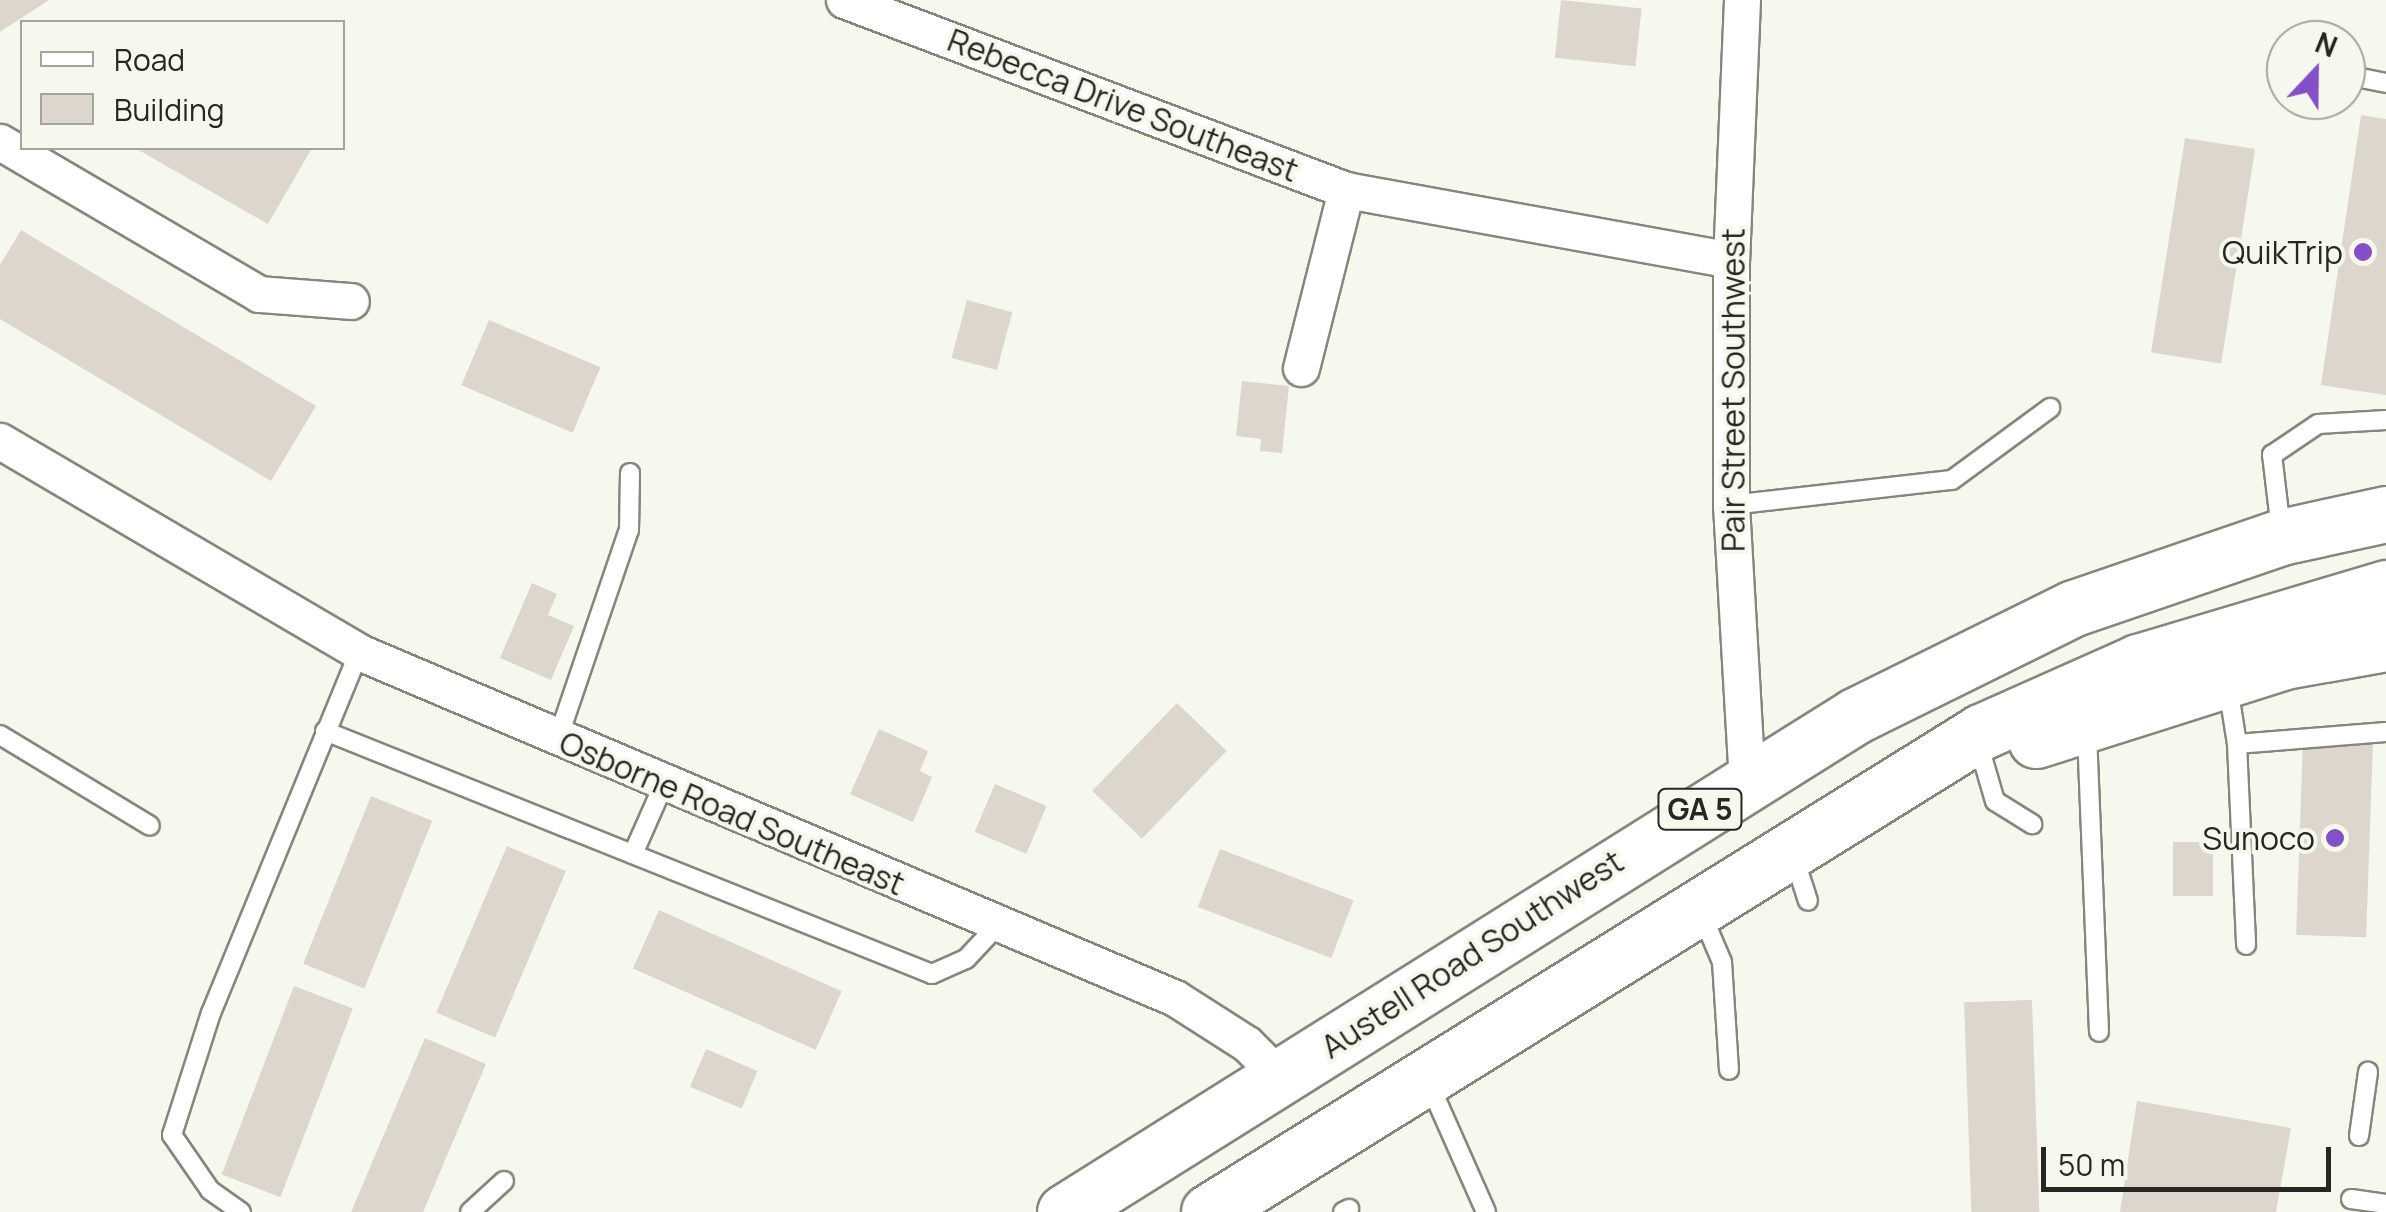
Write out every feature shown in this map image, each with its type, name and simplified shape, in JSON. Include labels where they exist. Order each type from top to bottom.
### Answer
[{"type":"main road","name":"Austell Road Southwest","points":[[1064,1212],[1747,779],[1855,716],[2074,608],[2282,536],[2386,514]]},
{"type":"main road","name":"GA 5","points":[[1209,1212],[1981,732],[2138,662],[2386,588]]},
{"type":"main road","points":[[1927,766],[1983,760],[2227,678],[2386,643]]},
{"type":"main road","points":[[1683,914],[1729,838],[1747,779]]},
{"type":"street","name":"Rebecca Drive Southeast","points":[[844,0],[1346,190],[1731,260]]},
{"type":"street","name":"Pair Street Southwest","points":[[1742,0],[1731,260],[1731,505],[1747,779]]},
{"type":"street","points":[[0,142],[260,294],[351,301]]},
{"type":"street","points":[[1301,368],[1346,190]]},
{"type":"street","name":"Osborne Road Southeast","points":[[0,441],[359,652],[664,786],[1175,998],[1248,1044],[1280,1077]]},
{"type":"lane","points":[[1731,505],[1952,480],[2050,408]]},
{"type":"lane","points":[[2282,536],[2272,455],[2318,424],[2386,420]]},
{"type":"lane","points":[[558,738],[628,530],[630,473]]},
{"type":"lane","points":[[241,1212],[210,1190],[172,1135],[211,1014],[359,652]]},
{"type":"lane","points":[[2227,678],[2237,744],[2246,944]]},
{"type":"lane","points":[[2087,722],[2098,1032]]},
{"type":"lane","points":[[325,731],[932,974],[966,959],[997,926]]},
{"type":"lane","points":[[2237,744],[2386,732]]},
{"type":"lane","points":[[0,735],[150,826]]},
{"type":"lane","points":[[1983,760],[1995,801],[2032,824]]},
{"type":"lane","points":[[633,854],[664,786]]},
{"type":"lane","points":[[1791,848],[1808,902]]},
{"type":"lane","points":[[1683,914],[1722,962],[1729,1070]]},
{"type":"lane","points":[[2359,1136],[2368,1072]]},
{"type":"lane","points":[[1426,1076],[1486,1212]]},
{"type":"lane","points":[[470,1212],[504,1181]]},
{"type":"lane","points":[[2351,1199],[2386,1204]]},
{"type":"building","points":[[0,0],[49,0],[0,32]]},
{"type":"building","points":[[1561,0],[1642,8],[1635,66],[1555,58]]},
{"type":"building","name":"QuikTrip","points":[[2366,116],[2386,119],[2386,395],[2321,385],[2360,120],[2366,120]]},
{"type":"building","points":[[2185,138],[2255,149],[2221,363],[2151,352]]},
{"type":"building","points":[[138,150],[311,150],[268,224]]},
{"type":"building","points":[[21,230],[316,406],[271,481],[0,319],[0,265]]},
{"type":"building","points":[[967,300],[1012,312],[997,370],[951,358]]},
{"type":"building","points":[[489,320],[600,367],[573,433],[461,385]]},
{"type":"building","points":[[1242,381],[1289,386],[1282,453],[1260,451],[1261,439],[1236,436]]},
{"type":"building","points":[[532,583],[557,594],[548,615],[574,626],[551,680],[500,658]]},
{"type":"building","points":[[1177,703],[1227,751],[1142,839],[1092,791]]},
{"type":"building","points":[[879,729],[928,751],[920,771],[932,777],[913,822],[850,794]]},
{"type":"building","name":"Sunoco","points":[[2303,739],[2373,741],[2366,937],[2296,935]]},
{"type":"building","points":[[995,784],[1047,806],[1026,854],[975,832]]},
{"type":"building","points":[[371,796],[432,821],[364,989],[303,964]]},
{"type":"building","points":[[2173,842],[2213,842],[2213,896],[2173,896]]},
{"type":"building","points":[[507,846],[566,871],[495,1038],[436,1013]]},
{"type":"building","points":[[1220,849],[1354,900],[1331,958],[1198,907]]},
{"type":"building","points":[[659,910],[842,991],[816,1050],[633,968]]},
{"type":"building","points":[[294,986],[353,1009],[280,1197],[222,1175]]},
{"type":"building","points":[[2032,1000],[2039,1212],[1971,1212],[1964,1002]]},
{"type":"building","points":[[425,1038],[486,1064],[423,1212],[351,1212]]},
{"type":"building","points":[[706,1049],[758,1071],[742,1109],[690,1087]]},
{"type":"building","points":[[2137,1101],[2291,1128],[2276,1212],[2120,1212]]},
{"type":"place","name":"QuikTrip","points":[[2363,252]]},
{"type":"place","name":"Sunoco","points":[[2335,838]]}]
